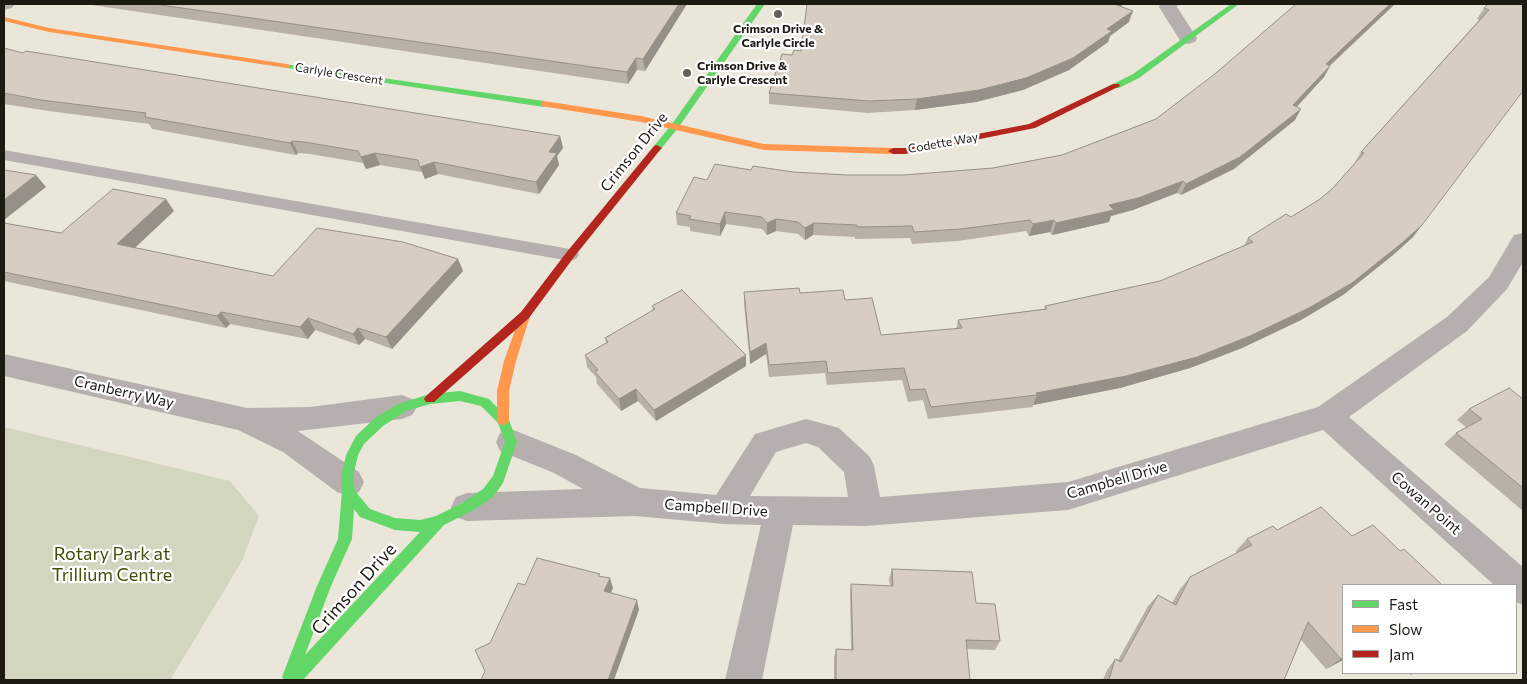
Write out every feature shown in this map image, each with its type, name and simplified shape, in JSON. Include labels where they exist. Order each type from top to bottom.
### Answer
[{"type":"street","name":"Crimson Drive","points":[[430,399],[525,315],[675,126],[761,4]]},
{"type":"street","points":[[1169,4],[1168,7],[1188,38]]},
{"type":"street","name":"Codette Way","points":[[675,126],[764,147],[905,151],[1032,126],[1136,76],[1235,4]]},
{"type":"street","name":"Carlyle Crescent","points":[[4,19],[49,30],[675,126]]},
{"type":"street","name":"Campbell Drive","points":[[467,507],[635,502],[724,510],[866,512],[1068,496],[1328,416],[1458,324],[1498,283],[1523,241]]},
{"type":"street","name":"Crimson Drive","points":[[507,431],[503,391],[510,361],[525,315]]},
{"type":"street","name":"Cranberry Way","points":[[4,365],[244,419],[294,443],[348,486]]},
{"type":"street","points":[[460,396],[485,402],[507,431],[498,479],[488,493],[467,507],[439,521],[420,526],[395,524],[365,513],[349,493],[347,477],[352,455],[360,440],[379,422],[402,408],[430,399],[460,396]]},
{"type":"street","name":"Cranberry Way","points":[[244,419],[310,418],[402,408]]},
{"type":"street","name":"Cowan Point","points":[[1328,416],[1523,589]]},
{"type":"street","name":"Campbell Drive","points":[[507,431],[635,502]]},
{"type":"street","points":[[724,510],[766,443],[806,431],[828,438],[859,466],[866,512]]},
{"type":"street","name":"Crimson Drive","points":[[288,680],[324,586],[345,539],[348,486]]},
{"type":"street","points":[[744,680],[780,512]]},
{"type":"street","name":"Crimson Drive","points":[[293,680],[372,597],[439,521]]},
{"type":"lane","points":[[4,155],[570,256]]},
{"type":"green space","name":"Rotary Park at Trillium Centre","points":[[4,427],[230,481],[259,516],[242,561],[170,680],[4,680]]},
{"type":"building","points":[[154,4],[679,4],[643,59],[636,58],[627,72]]},
{"type":"building","points":[[807,4],[1114,4],[1133,11],[1107,29],[1112,31],[1073,58],[1026,78],[979,90],[917,99],[869,101],[769,93],[782,54],[792,55],[794,50],[801,51]]},
{"type":"building","points":[[1296,4],[1390,4],[1326,64],[1330,66],[1293,105],[1301,109],[1240,157],[1186,184],[1183,181],[1138,198],[1109,205],[1114,210],[1056,223],[1054,220],[1033,224],[1030,220],[961,229],[914,232],[912,226],[857,227],[857,225],[814,223],[805,228],[798,222],[776,219],[767,223],[762,217],[725,212],[720,224],[689,219],[691,216],[676,213],[694,177],[707,180],[715,164],[751,170],[753,166],[793,172],[847,175],[904,175],[993,168],[1062,155],[1156,119],[1216,73]]},
{"type":"building","points":[[1488,4],[1523,4],[1523,91],[1422,225],[1402,243],[1352,283],[1309,308],[1250,336],[1197,357],[1126,376],[1036,393],[1037,395],[931,407],[925,389],[910,390],[904,368],[828,373],[826,361],[769,365],[766,343],[750,352],[744,292],[799,288],[800,293],[843,290],[845,300],[872,298],[881,335],[962,328],[958,320],[1047,309],[1045,306],[1160,281],[1253,242],[1248,238],[1286,214],[1291,217],[1332,189],[1364,153],[1361,152],[1489,10],[1484,8]]},
{"type":"building","points":[[4,48],[23,53],[26,51],[560,136],[549,152],[557,153],[536,182],[434,162],[420,167],[418,160],[375,153],[361,157],[358,151],[304,142],[292,141],[290,143],[145,117],[146,113],[41,100],[4,93]]},
{"type":"building","points":[[4,170],[36,175],[4,200]]},
{"type":"building","points":[[113,189],[166,199],[117,244],[273,276],[317,228],[403,242],[458,259],[386,337],[358,328],[353,334],[308,318],[300,327],[221,312],[217,316],[4,272],[4,223],[61,233]]},
{"type":"building","points":[[682,290],[746,355],[654,410],[636,389],[619,399],[595,372],[598,370],[585,355],[608,342],[605,338],[655,309],[652,306]]},
{"type":"building","points":[[1509,388],[1523,399],[1523,488],[1456,433],[1482,419],[1469,409]]},
{"type":"building","points":[[1321,507],[1352,536],[1373,525],[1400,551],[1404,549],[1441,584],[1342,584],[1342,658],[1308,622],[1284,680],[1109,680],[1115,659],[1121,662],[1158,595],[1176,605],[1190,577],[1252,545],[1247,539],[1273,526],[1277,530]]},
{"type":"building","points":[[537,558],[610,578],[604,591],[637,600],[608,680],[481,680],[485,671],[475,650],[490,643],[518,583],[525,585]]},
{"type":"building","points":[[892,569],[972,572],[976,603],[995,604],[1000,641],[966,640],[970,680],[836,680],[836,649],[853,650],[851,584],[893,586]]},
{"type":"traffic: fast","points":[[657,148],[675,126],[761,4]]},
{"type":"traffic: fast","points":[[1116,86],[1136,76],[1235,4]]},
{"type":"traffic: fast","points":[[287,66],[544,104]]},
{"type":"traffic: fast","points":[[460,396],[485,402],[503,420],[511,442],[498,479],[488,493],[467,507],[439,521],[420,526],[395,524],[365,513],[349,493],[347,477],[352,455],[360,440],[379,422],[402,407],[430,399],[460,396]]},
{"type":"traffic: fast","points":[[290,677],[324,586],[345,539],[349,489]]},
{"type":"traffic: fast","points":[[293,680],[439,521]]},
{"type":"traffic: slow","points":[[4,19],[49,30],[287,66]]},
{"type":"traffic: slow","points":[[544,104],[641,119],[764,147],[893,151]]},
{"type":"traffic: slow","points":[[503,420],[503,391],[510,361],[525,316]]},
{"type":"traffic: jam","points":[[893,151],[905,151],[1032,126],[1116,86]]},
{"type":"traffic: jam","points":[[430,399],[525,315],[570,255],[657,148]]},
{"type":"place","name":"Crimson Drive & Carlyle Circle","points":[[778,14]]},
{"type":"place","name":"Crimson Drive & Carlyle Crescent","points":[[687,73]]}]
